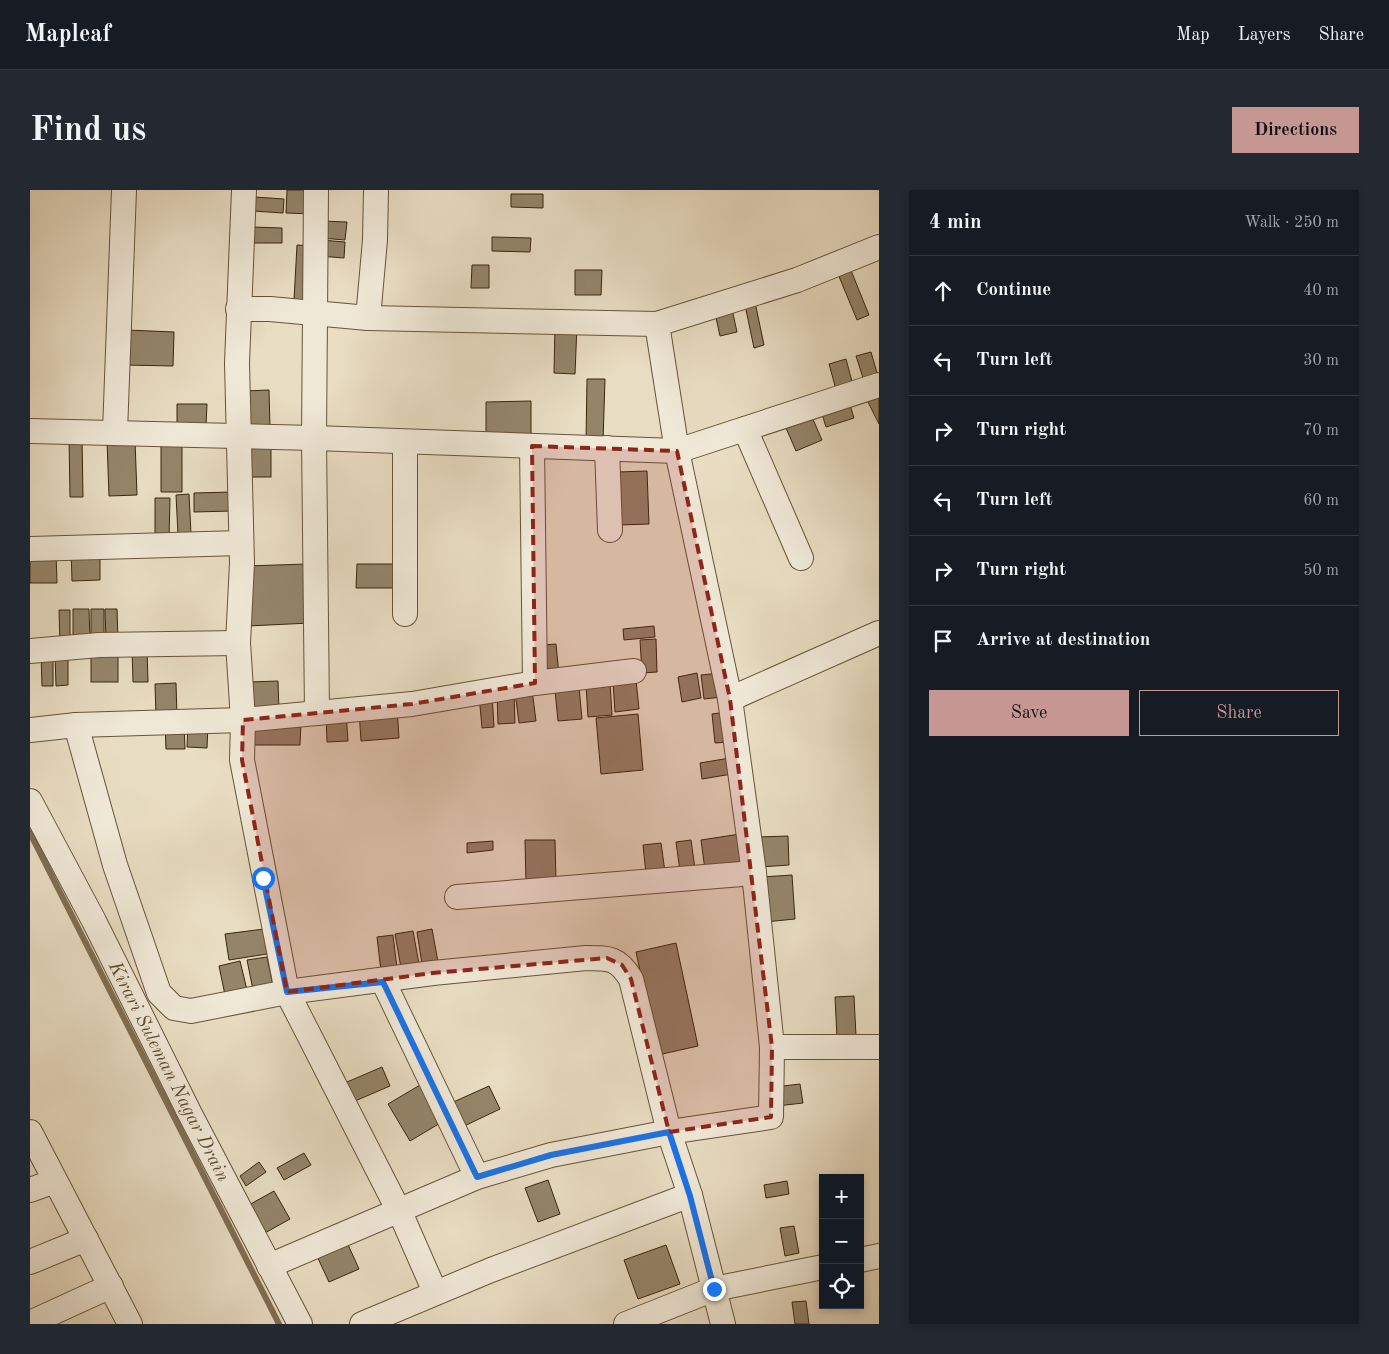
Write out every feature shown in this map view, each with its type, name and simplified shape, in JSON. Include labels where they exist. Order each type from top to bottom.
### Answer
[{"type":"street","points":[[115,432],[124,190]]},
{"type":"street","points":[[244,190],[238,309],[241,543],[238,643],[243,720],[242,760],[287,992],[398,1210],[435,1292]]},
{"type":"street","points":[[316,190],[314,438],[317,713]]},
{"type":"street","points":[[368,318],[376,190]]},
{"type":"street","points":[[238,309],[368,318],[656,324],[797,280],[879,247]]},
{"type":"street","points":[[269,1266],[477,1177],[551,1155],[669,1132],[770,1117],[772,1047],[754,873],[730,699],[677,451],[656,324]]},
{"type":"street","points":[[30,431],[314,438],[677,451],[879,385]]},
{"type":"street","points":[[745,429],[801,558]]},
{"type":"street","points":[[404,442],[405,614]]},
{"type":"street","points":[[532,446],[535,683]]},
{"type":"street","points":[[607,448],[610,530]]},
{"type":"street","points":[[30,549],[241,543]]},
{"type":"street","points":[[730,699],[879,633]]},
{"type":"street","points":[[30,651],[99,645],[238,643]]},
{"type":"street","points":[[30,730],[76,726],[243,720],[412,704],[535,683],[634,671]]},
{"type":"street","points":[[76,726],[115,865],[159,993],[174,1008],[191,1011],[287,992],[383,982],[433,973],[586,958],[607,958],[622,965],[631,979],[669,1132],[690,1196],[723,1324]]},
{"type":"street","points":[[30,801],[94,920],[190,1114],[300,1324]]},
{"type":"street","points":[[457,897],[754,873]]},
{"type":"street","points":[[383,982],[477,1177]]},
{"type":"street","points":[[772,1047],[879,1047]]},
{"type":"street","points":[[31,1135],[130,1324]]},
{"type":"street","points":[[30,1190],[55,1181]]},
{"type":"street","points":[[362,1324],[435,1292],[690,1196]]},
{"type":"street","points":[[30,1262],[86,1239]]},
{"type":"street","points":[[864,1259],[879,1256]]},
{"type":"street","points":[[626,1324],[714,1289],[819,1268]]},
{"type":"street","points":[[30,1323],[111,1286]]},
{"type":"highlighted area","points":[[532,446],[677,451],[730,699],[772,1047],[771,1117],[669,1132],[631,979],[622,965],[607,958],[433,973],[287,992],[242,760],[243,720],[412,704],[535,683]]},
{"type":"building","points":[[287,190],[315,190],[314,214],[286,213]]},
{"type":"building","points":[[511,194],[543,194],[543,208],[511,207]]},
{"type":"building","points":[[254,197],[284,199],[283,213],[253,211]]},
{"type":"building","points":[[322,221],[347,222],[345,240],[321,238]]},
{"type":"building","points":[[252,227],[282,228],[282,243],[252,243]]},
{"type":"building","points":[[492,237],[531,238],[530,252],[492,251]]},
{"type":"building","points":[[321,240],[345,242],[344,258],[319,256]]},
{"type":"building","points":[[297,245],[313,246],[310,300],[294,300]]},
{"type":"building","points":[[472,265],[489,265],[489,288],[471,288]]},
{"type":"building","points":[[850,268],[869,315],[857,320],[838,274]]},
{"type":"building","points":[[575,270],[602,270],[601,295],[575,295]]},
{"type":"building","points":[[755,302],[764,345],[754,348],[745,305]]},
{"type":"building","points":[[732,309],[737,332],[720,336],[715,313]]},
{"type":"building","points":[[555,325],[577,325],[575,374],[554,373]]},
{"type":"building","points":[[127,330],[174,332],[173,366],[126,365]]},
{"type":"building","points":[[871,352],[879,380],[866,387],[856,356]]},
{"type":"building","points":[[846,359],[854,389],[837,393],[829,364]]},
{"type":"building","points":[[587,379],[605,379],[603,442],[586,442]]},
{"type":"building","points":[[269,390],[270,429],[247,430],[246,391]]},
{"type":"building","points":[[879,394],[879,424],[867,400]]},
{"type":"building","points":[[531,401],[531,439],[486,439],[486,402]]},
{"type":"building","points":[[177,404],[207,404],[206,426],[177,426]]},
{"type":"building","points":[[850,405],[854,418],[826,427],[822,414]]},
{"type":"building","points":[[812,417],[822,440],[796,451],[786,428]]},
{"type":"building","points":[[82,437],[83,497],[70,497],[69,438]]},
{"type":"building","points":[[135,440],[137,495],[109,496],[107,441]]},
{"type":"building","points":[[161,441],[182,442],[182,492],[161,492]]},
{"type":"building","points":[[250,442],[271,442],[271,477],[250,477]]},
{"type":"building","points":[[647,471],[649,524],[620,525],[618,472]]},
{"type":"building","points":[[232,492],[232,511],[194,512],[194,493]]},
{"type":"building","points":[[189,494],[191,534],[178,535],[176,495]]},
{"type":"building","points":[[155,498],[170,498],[169,539],[155,539]]},
{"type":"building","points":[[100,548],[100,580],[72,581],[71,549]]},
{"type":"building","points":[[56,552],[57,583],[30,583],[30,553]]},
{"type":"building","points":[[307,564],[310,623],[248,626],[246,566]]},
{"type":"building","points":[[357,564],[402,564],[402,588],[356,588]]},
{"type":"building","points":[[73,609],[89,609],[90,642],[73,642]]},
{"type":"building","points":[[91,609],[104,609],[104,641],[91,642]]},
{"type":"building","points":[[105,609],[117,609],[118,640],[106,641]]},
{"type":"building","points":[[59,610],[70,610],[70,645],[60,646]]},
{"type":"building","points":[[654,626],[655,637],[624,640],[623,629]]},
{"type":"building","points":[[656,639],[657,672],[642,673],[640,640]]},
{"type":"building","points":[[556,644],[559,675],[546,676],[543,645]]},
{"type":"building","points":[[147,648],[148,682],[133,682],[132,649]]},
{"type":"building","points":[[91,650],[118,650],[118,682],[91,682]]},
{"type":"building","points":[[68,653],[68,685],[56,686],[55,654]]},
{"type":"building","points":[[41,654],[53,654],[53,686],[42,686]]},
{"type":"building","points":[[697,673],[701,698],[682,702],[678,677]]},
{"type":"building","points":[[720,673],[722,697],[704,699],[701,675]]},
{"type":"building","points":[[636,680],[639,709],[615,712],[613,682]]},
{"type":"building","points":[[278,681],[279,712],[250,712],[250,682]]},
{"type":"building","points":[[176,683],[177,716],[156,717],[155,684]]},
{"type":"building","points":[[610,683],[612,715],[588,717],[586,685]]},
{"type":"building","points":[[579,687],[582,719],[558,721],[555,690]]},
{"type":"building","points":[[532,690],[536,721],[519,723],[515,692]]},
{"type":"building","points":[[514,692],[515,723],[498,724],[497,694]]},
{"type":"building","points":[[492,694],[494,727],[482,728],[479,695]]},
{"type":"building","points":[[397,708],[399,738],[361,741],[359,711]]},
{"type":"building","points":[[346,712],[348,741],[327,742],[326,713]]},
{"type":"building","points":[[726,712],[729,742],[715,743],[712,714]]},
{"type":"building","points":[[638,714],[643,770],[601,774],[596,718]]},
{"type":"building","points":[[254,720],[301,721],[300,745],[253,745]]},
{"type":"building","points":[[188,723],[208,724],[207,748],[187,747]]},
{"type":"building","points":[[165,724],[184,724],[185,749],[166,749]]},
{"type":"building","points":[[730,758],[732,774],[702,779],[700,763]]},
{"type":"building","points":[[740,834],[744,864],[705,870],[701,840]]},
{"type":"building","points":[[788,836],[789,865],[760,867],[758,837]]},
{"type":"building","points":[[525,840],[555,840],[556,882],[526,883]]},
{"type":"building","points":[[691,840],[695,869],[680,871],[676,842]]},
{"type":"building","points":[[493,841],[493,850],[467,853],[467,843]]},
{"type":"building","points":[[661,843],[665,872],[646,874],[643,845]]},
{"type":"building","points":[[792,875],[795,919],[765,922],[762,877]]},
{"type":"building","points":[[264,929],[267,954],[229,960],[225,934]]},
{"type":"building","points":[[432,929],[438,962],[422,964],[417,932]]},
{"type":"building","points":[[413,931],[419,964],[401,968],[395,934]]},
{"type":"building","points":[[393,935],[397,968],[381,971],[377,937]]},
{"type":"building","points":[[676,943],[698,1046],[658,1055],[636,952]]},
{"type":"building","points":[[267,957],[273,986],[253,990],[247,960]]},
{"type":"building","points":[[240,961],[247,990],[225,995],[219,966]]},
{"type":"building","points":[[854,996],[856,1036],[837,1038],[835,997]]},
{"type":"building","points":[[382,1067],[390,1086],[348,1104],[340,1085]]},
{"type":"building","points":[[800,1084],[803,1103],[777,1106],[775,1087]]},
{"type":"building","points":[[420,1085],[442,1122],[410,1141],[388,1104]]},
{"type":"building","points":[[489,1086],[500,1109],[460,1128],[449,1104]]},
{"type":"building","points":[[304,1153],[311,1165],[284,1180],[277,1168]]},
{"type":"building","points":[[259,1162],[266,1172],[246,1186],[240,1176]]},
{"type":"building","points":[[548,1180],[560,1214],[538,1222],[525,1188]]},
{"type":"building","points":[[787,1181],[789,1194],[766,1198],[764,1185]]},
{"type":"building","points":[[274,1191],[290,1219],[263,1234],[247,1206]]},
{"type":"building","points":[[794,1226],[799,1253],[785,1256],[780,1228]]},
{"type":"building","points":[[345,1238],[359,1269],[329,1282],[315,1252]]},
{"type":"building","points":[[666,1245],[680,1284],[638,1299],[624,1260]]},
{"type":"building","points":[[806,1301],[809,1324],[795,1324],[792,1302]]},
{"type":"waterway","name":"Kirari Suleman Nagar Drain","points":[[30,833],[279,1324]]},
{"type":"route","points":[[263,878],[287,992],[383,982],[456,1137],[477,1177],[551,1155],[669,1132],[690,1196],[714,1289]]}]
